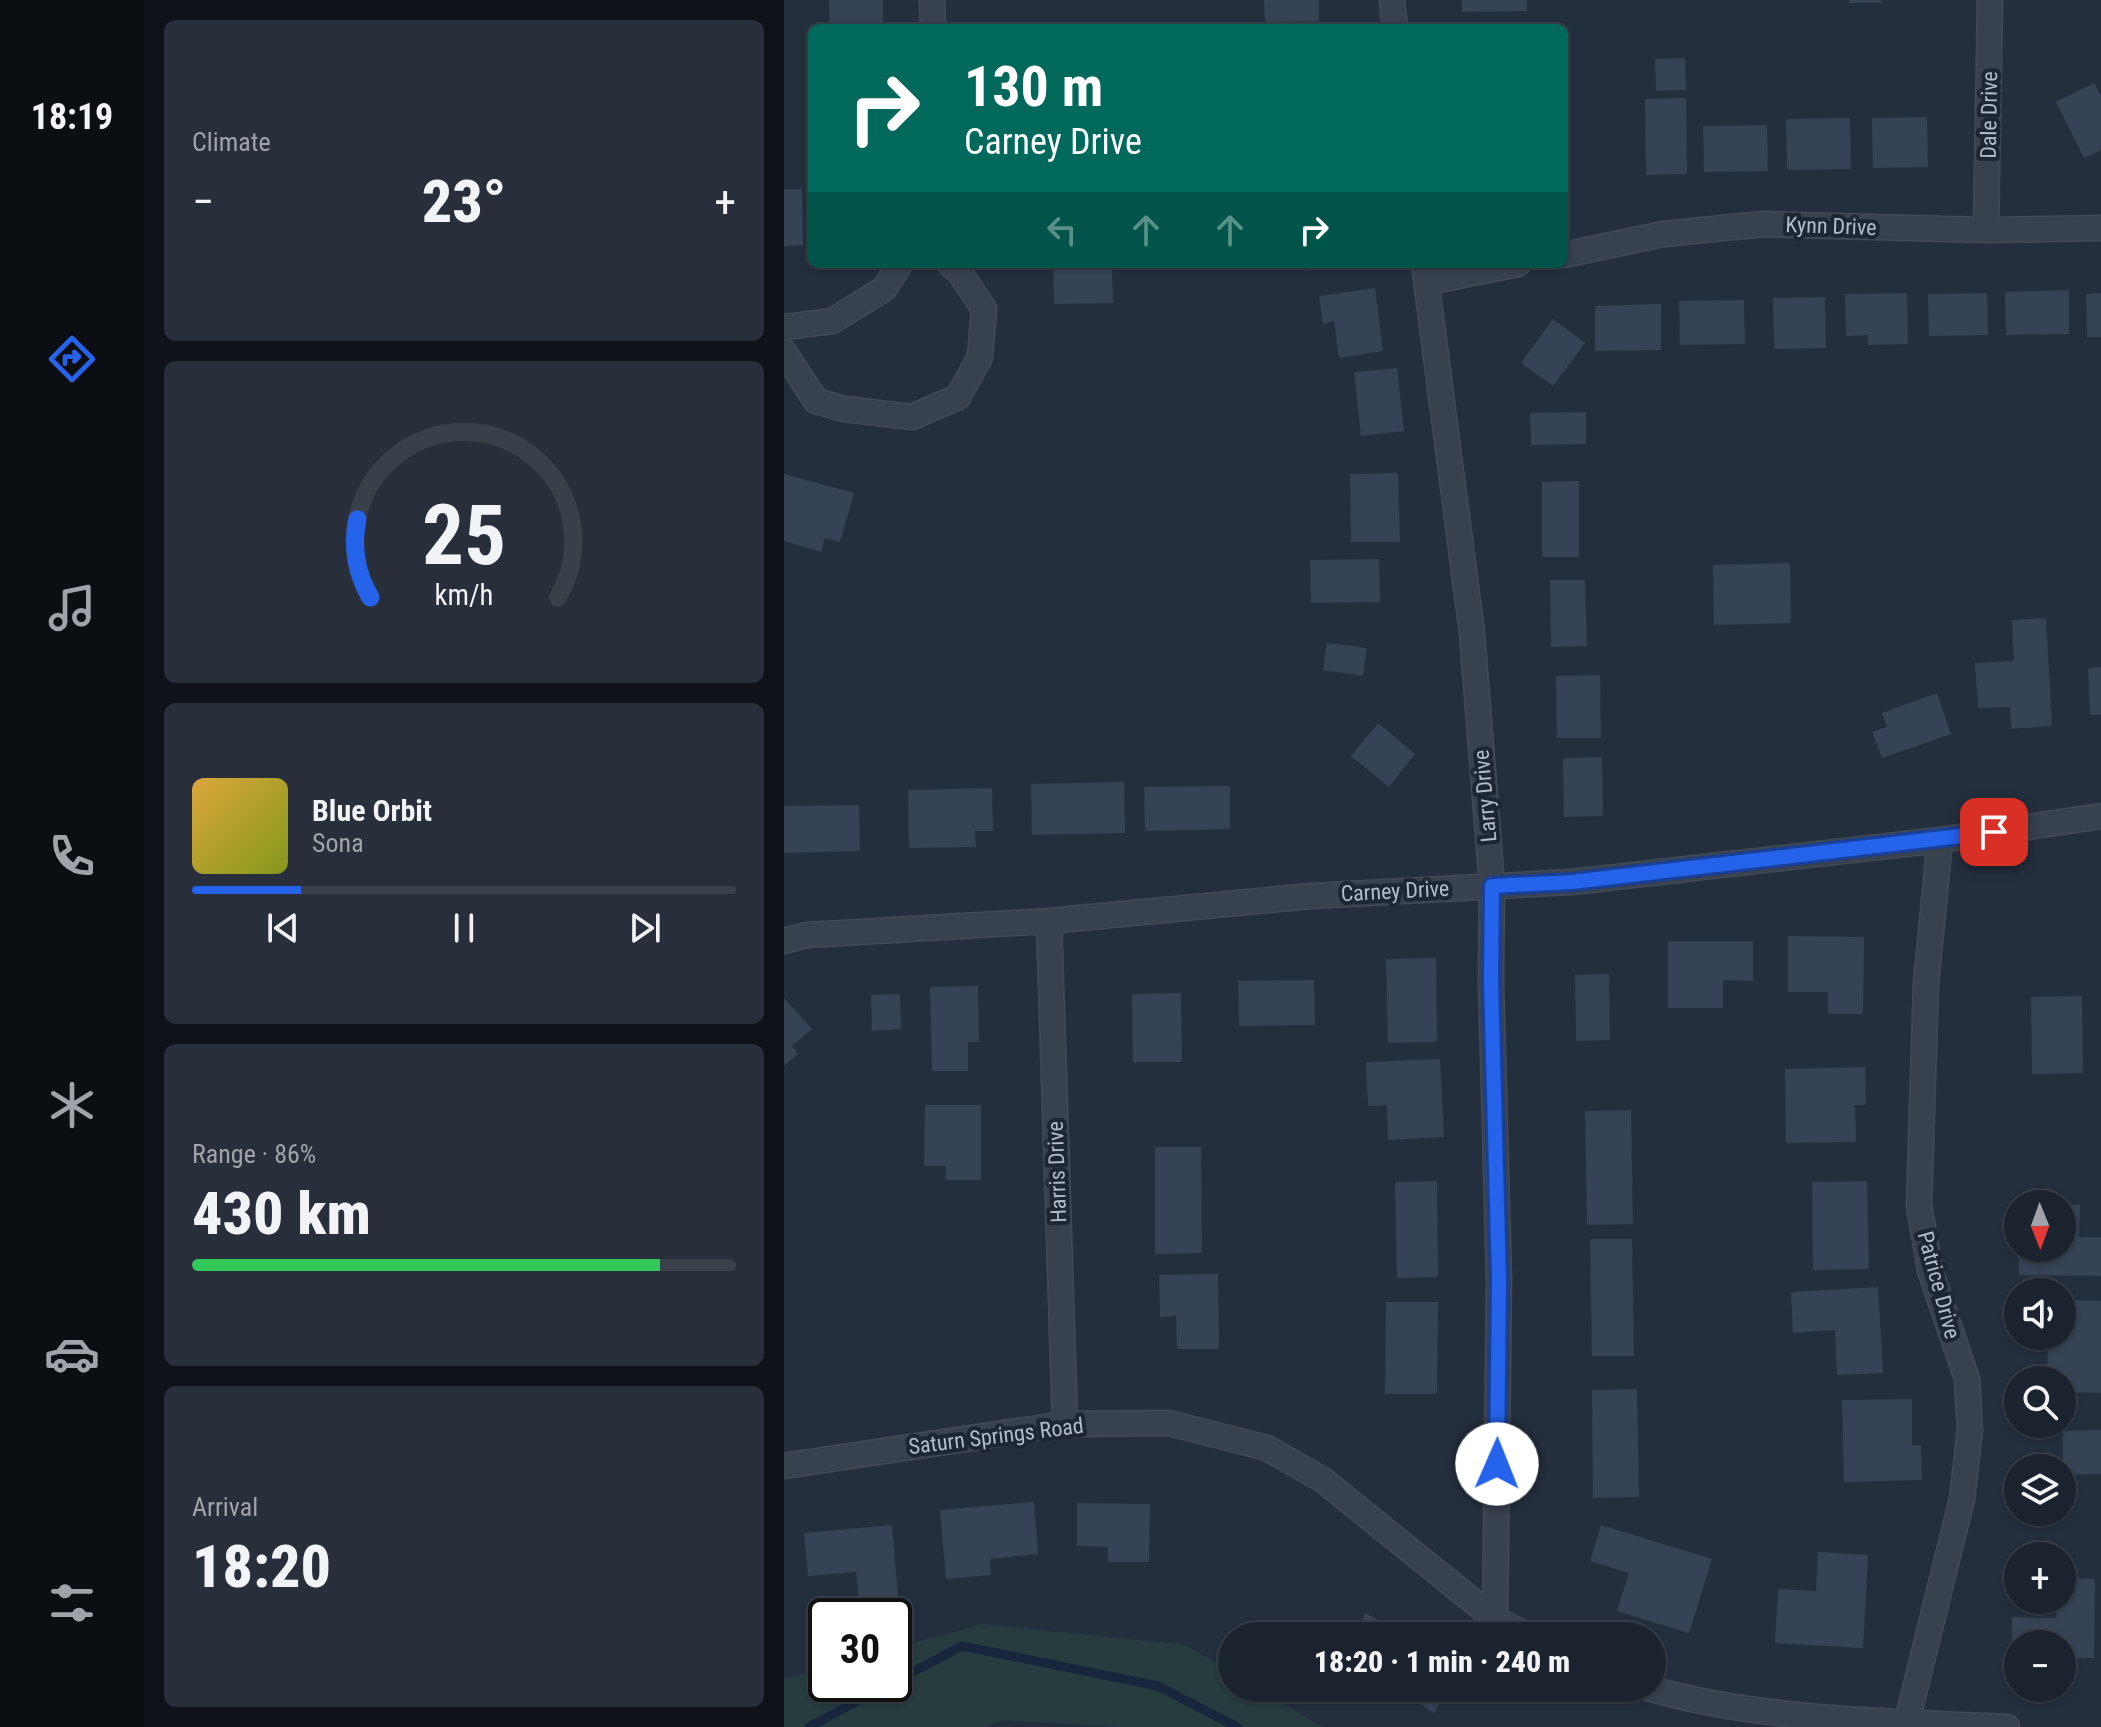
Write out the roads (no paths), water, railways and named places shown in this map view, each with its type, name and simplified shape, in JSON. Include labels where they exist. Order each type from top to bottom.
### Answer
[{"type":"street","points":[[932,0],[933,24]]},
{"type":"street","points":[[1392,0],[1395,24]]},
{"type":"street","name":"Dale Drive","points":[[1986,230],[1990,0]]},
{"type":"street","name":"Kynn Drive","points":[[1568,254],[1663,234],[1763,224],[1986,230],[2101,228]]},
{"type":"street","points":[[784,327],[832,321],[884,289],[897,268]]},
{"type":"street","points":[[784,352],[816,401],[844,409],[912,417],[958,397],[980,357],[984,309],[954,268]]},
{"type":"street","points":[[1426,273],[1477,268]]},
{"type":"street","name":"Larry Drive","points":[[1426,273],[1472,633],[1492,886],[1491,981],[1499,1279],[1495,1619]]},
{"type":"street","name":"Carney Drive","points":[[784,941],[807,935],[1049,921],[1311,896],[1572,882],[1940,840],[2101,816]]},
{"type":"street","name":"Patrice Drive","points":[[1907,1721],[1962,1499],[1970,1430],[1967,1379],[1930,1270],[1919,1205],[1926,983],[1940,840]]},
{"type":"street","name":"Harris Drive","points":[[1049,921],[1065,1424]]},
{"type":"street","name":"Saturn Springs Road","points":[[784,1466],[1065,1424],[1169,1423],[1267,1448],[1323,1480],[1501,1622]]},
{"type":"street","points":[[1666,1693],[1694,1701],[1801,1714],[2007,1727]]},
{"type":"waterway","points":[[912,1672],[962,1646],[1158,1686],[1237,1727]]},
{"type":"waterway","points":[[809,1727],[856,1702]]}]
